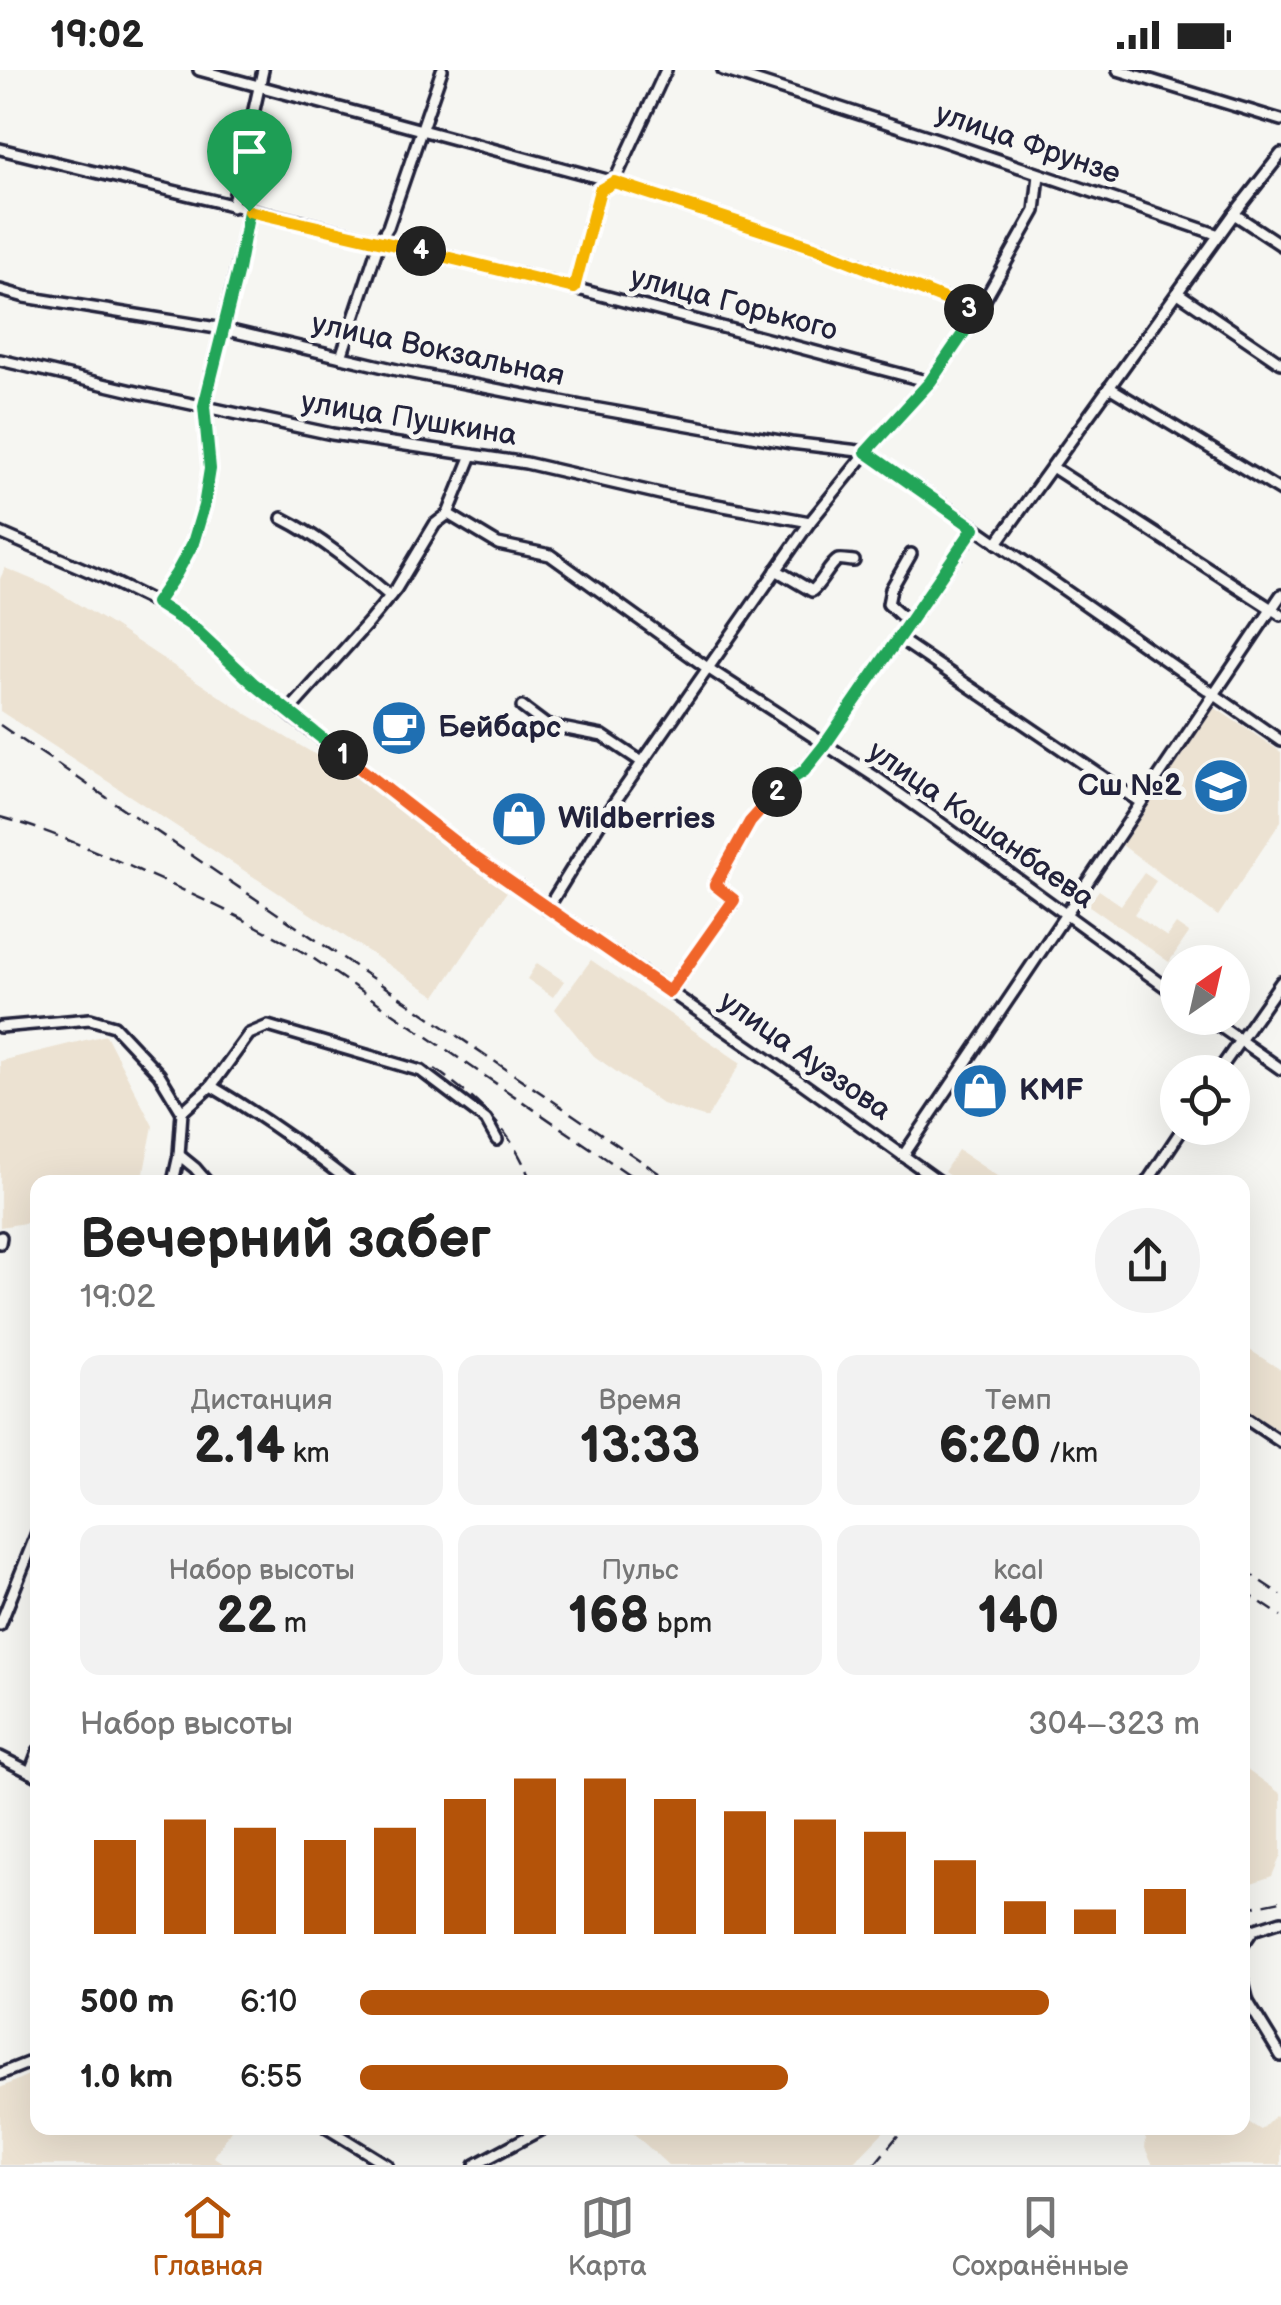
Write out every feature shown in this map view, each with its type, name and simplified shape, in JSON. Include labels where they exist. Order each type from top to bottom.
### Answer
[{"type":"street","points":[[200,70],[614,182],[814,247],[978,312]]},
{"type":"street","points":[[232,207],[263,70]]},
{"type":"street","points":[[342,357],[442,70]]},
{"type":"street","points":[[574,288],[600,190],[614,182],[666,70]]},
{"type":"street","name":"улица Фрунзе","points":[[723,70],[1219,235]]},
{"type":"street","points":[[1118,70],[1281,120]]},
{"type":"street","name":"улица Горького","points":[[0,149],[574,288],[930,382]]},
{"type":"street","points":[[996,543],[1281,154]]},
{"type":"street","points":[[547,908],[602,820],[810,522],[866,452],[930,382],[978,312],[1035,211],[1039,175]]},
{"type":"street","points":[[156,603],[193,543],[204,506],[210,469],[204,406],[249,211]]},
{"type":"street","points":[[1234,214],[1281,245]]},
{"type":"street","name":"улица Вокзальная","points":[[0,290],[223,329],[602,410],[866,452]]},
{"type":"street","points":[[1178,292],[1281,363]]},
{"type":"street","name":"улица Пушкина","points":[[0,360],[332,434],[526,464],[810,522]]},
{"type":"street","points":[[1109,387],[1281,491]]},
{"type":"street","points":[[866,452],[1281,741]]},
{"type":"street","points":[[288,712],[390,596],[435,524],[448,514],[472,455]]},
{"type":"street","points":[[1052,467],[1281,615]]},
{"type":"street","name":"улица Кошанбаева","points":[[448,514],[498,544],[550,555],[706,668],[890,788],[1160,983]]},
{"type":"street","points":[[282,518],[347,559],[390,596]]},
{"type":"street","points":[[669,992],[734,900],[715,885],[750,822],[787,782],[804,771],[824,746],[974,528]]},
{"type":"street","name":"улица Ауэзова","points":[[0,533],[105,578],[192,626],[288,712],[474,857],[930,1175]]},
{"type":"street","points":[[908,624],[888,604],[891,589],[912,554]]},
{"type":"street","points":[[776,570],[812,591],[836,562],[854,562]]},
{"type":"street","points":[[902,1156],[1281,595]]},
{"type":"street","points":[[898,638],[1140,802]]},
{"type":"street","points":[[522,708],[546,725],[602,736],[642,762]]},
{"type":"street","points":[[1230,1055],[1281,982]]},
{"type":"street","points":[[0,1027],[90,1019],[114,1026],[159,1074],[182,1112],[175,1175]]},
{"type":"street","points":[[182,1112],[210,1086],[249,1034],[268,1026],[422,1071],[486,1120],[497,1140]]},
{"type":"street","points":[[1233,1035],[1281,1069]]},
{"type":"street","points":[[210,1086],[341,1175]]},
{"type":"street","points":[[1152,1175],[1171,1145]]},
{"type":"street","points":[[179,1156],[201,1175]]},
{"type":"street","points":[[1250,1421],[1281,1442]]},
{"type":"street","points":[[0,1626],[30,1550]]},
{"type":"street","points":[[0,1757],[30,1772]]},
{"type":"street","points":[[1250,1934],[1281,1921]]},
{"type":"street","points":[[1250,2005],[1281,2056]]},
{"type":"street","points":[[0,2074],[30,2061]]},
{"type":"street","points":[[338,2135],[387,2165]]},
{"type":"street","points":[[474,2165],[531,2135]]},
{"type":"shaded area","points":[[5,568],[50,587],[245,713],[333,765],[350,769],[421,825],[512,884],[436,996],[0,711],[0,579]]},
{"type":"shaded area","name":"Сш №2","points":[[1214,707],[1281,752],[1281,821],[1218,916],[1122,845]]},
{"type":"shaded area","points":[[1144,873],[1156,881],[1134,914],[1167,937],[1176,924],[1189,933],[1181,945],[1160,945],[1160,956],[1088,905],[1099,890],[1121,905]]},
{"type":"shaded area","points":[[591,960],[741,1063],[707,1118],[662,1104],[594,1056],[555,1009]]},
{"type":"shaded area","points":[[537,963],[564,981],[553,997],[527,979]]},
{"type":"shaded area","points":[[106,1035],[153,1126],[143,1175],[30,1175],[30,1222],[0,1227],[0,1061]]},
{"type":"shaded area","points":[[958,1150],[996,1175],[948,1175],[944,1172]]},
{"type":"shaded area","points":[[1250,1350],[1281,1370],[1281,1432],[1250,1412]]},
{"type":"shaded area","points":[[1250,1771],[1281,1794],[1281,1855],[1272,1876],[1250,1884]]},
{"type":"shaded area","points":[[30,2074],[30,2135],[228,2135],[214,2157],[226,2165],[0,2165],[0,2088]]},
{"type":"shaded area","points":[[1275,2116],[1281,2121],[1281,2165],[1153,2165],[1145,2148],[1146,2135],[1250,2135],[1250,2123],[1261,2130]]},
{"type":"shaded area","points":[[635,2135],[880,2135],[851,2165],[668,2165]]},
{"type":"railway","points":[[0,725],[662,1175]]},
{"type":"railway","points":[[0,817],[121,863],[226,910],[290,945],[630,1175]]},
{"type":"railway","points":[[435,1069],[492,1118],[514,1147],[528,1175]]},
{"type":"railway","points":[[1250,1574],[1281,1595]]},
{"type":"railway","points":[[1250,1595],[1281,1616]]},
{"type":"railway","points":[[1250,1907],[1281,1901]]},
{"type":"railway","points":[[874,2165],[898,2135]]},
{"type":"place","name":"Бейбарс","points":[[399,728]]},
{"type":"place","name":"Сш №2","points":[[1221,786]]},
{"type":"place","name":"Wildberries","points":[[519,819]]},
{"type":"place","name":"KMF","points":[[980,1091]]},
{"type":"route","points":[[614,182],[814,247],[978,312],[930,382],[866,452],[974,528],[824,746],[804,771],[787,782],[750,822],[715,885],[734,900],[669,992],[474,857],[293,717],[192,626],[156,603],[193,543],[204,506],[210,469],[204,406],[249,211],[574,288],[600,190],[614,182]]}]
